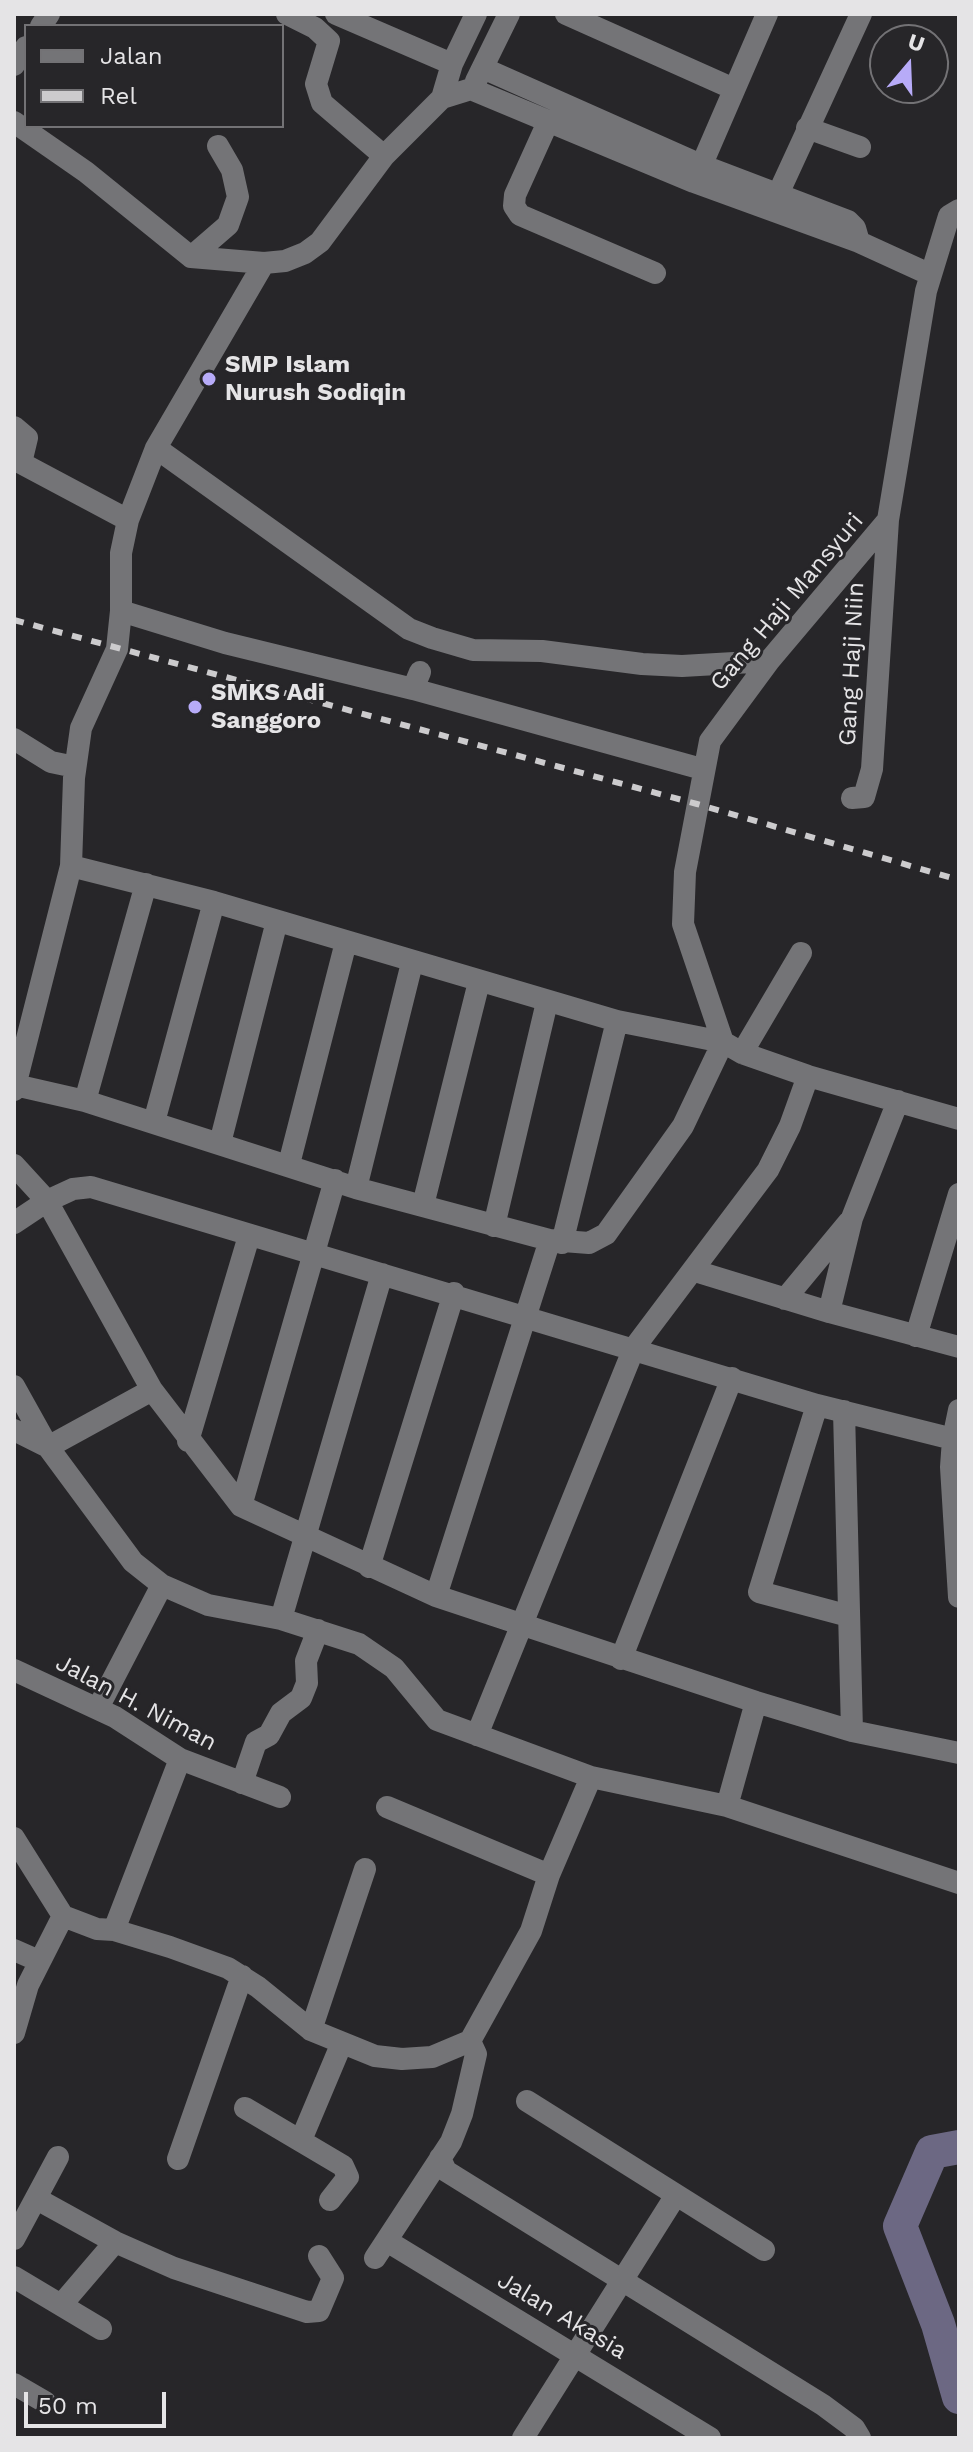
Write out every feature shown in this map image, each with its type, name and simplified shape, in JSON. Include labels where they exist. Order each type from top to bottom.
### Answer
[{"type":"street","points":[[287,14],[324,34],[329,41],[316,84],[322,103],[384,156]]},
{"type":"street","points":[[336,14],[380,23],[452,64]]},
{"type":"street","points":[[442,98],[452,64],[476,14]]},
{"type":"street","points":[[14,122],[86,172],[191,257],[264,263],[305,253],[320,242],[384,156],[442,98],[471,89],[485,69],[509,14]]},
{"type":"street","points":[[566,14],[734,89]]},
{"type":"street","points":[[698,173],[767,14]]},
{"type":"street","points":[[773,203],[861,14]]},
{"type":"street","points":[[485,69],[698,173]]},
{"type":"street","points":[[471,89],[548,122],[698,173],[773,203],[848,221],[855,228],[859,242],[929,274]]},
{"type":"street","points":[[548,122],[515,195],[514,206],[520,215],[655,273]]},
{"type":"street","points":[[807,128],[860,147]]},
{"type":"street","points":[[191,257],[228,225],[238,197],[232,170],[218,146]]},
{"type":"street","name":"Gang Haji Mansyuri","points":[[733,1048],[683,924],[685,872],[702,769],[720,723],[888,520],[929,274],[949,216],[959,210]]},
{"type":"street","points":[[264,263],[156,448],[128,520],[121,553],[121,611],[117,649],[81,728],[75,767],[71,866],[15,1088],[85,1101],[345,1184],[494,1226],[556,1242],[589,1243],[606,1234],[801,953]]},
{"type":"street","points":[[14,427],[27,438],[21,463],[128,520]]},
{"type":"street","points":[[156,448],[409,629],[432,638],[473,650],[542,651],[642,664],[682,666],[769,661]]},
{"type":"street","name":"Gang Haji Niin","points":[[852,798],[864,797],[872,769],[888,520]]},
{"type":"street","points":[[121,611],[225,643],[416,681],[702,769]]},
{"type":"street","points":[[14,739],[51,762],[75,767]]},
{"type":"street","points":[[71,866],[214,902],[547,1002],[733,1048],[808,1076],[958,1117]]},
{"type":"street","points":[[85,1101],[146,884]]},
{"type":"street","points":[[154,1122],[214,902]]},
{"type":"street","points":[[220,1143],[277,921]]},
{"type":"street","points":[[289,1164],[346,942]]},
{"type":"street","points":[[241,1506],[315,1255],[345,1184],[412,963]]},
{"type":"street","points":[[423,1205],[479,982]]},
{"type":"street","points":[[494,1226],[547,1002]]},
{"type":"street","points":[[436,1596],[528,1316],[556,1242],[617,1021]]},
{"type":"street","points":[[477,1735],[634,1348],[695,1271],[768,1170],[790,1126],[808,1076]]},
{"type":"street","points":[[829,1312],[852,1218],[898,1101]]},
{"type":"street","points":[[14,1165],[47,1201],[152,1390],[188,1441],[241,1506],[436,1596],[621,1659],[852,1731],[959,1753]]},
{"type":"street","points":[[14,1223],[47,1201],[73,1189],[91,1187],[249,1236],[454,1293],[817,1405],[953,1439]]},
{"type":"street","points":[[916,1336],[959,1194]]},
{"type":"street","points":[[785,1299],[852,1218]]},
{"type":"street","points":[[188,1441],[249,1236]]},
{"type":"street","points":[[695,1271],[959,1347]]},
{"type":"street","points":[[281,1619],[382,1274]]},
{"type":"street","points":[[369,1567],[454,1293]]},
{"type":"street","points":[[621,1659],[732,1378]]},
{"type":"street","points":[[14,1386],[48,1447],[133,1562],[162,1585],[208,1605],[281,1619],[318,1630],[376,1654],[437,1720],[477,1735],[591,1777],[727,1806],[959,1883]]},
{"type":"street","points":[[48,1447],[152,1390]]},
{"type":"street","points":[[817,1405],[759,1592],[849,1616]]},
{"type":"street","points":[[959,1410],[953,1439],[959,1597]]},
{"type":"street","points":[[844,1411],[852,1731]]},
{"type":"street","points":[[14,1430],[48,1447]]},
{"type":"street","points":[[98,1708],[162,1585]]},
{"type":"street","points":[[242,1783],[256,1742],[269,1735],[281,1713],[301,1698],[307,1683],[306,1661],[318,1630]]},
{"type":"street","name":"Jalan H. Niman","points":[[14,1670],[98,1708],[142,1732],[180,1759],[280,1797]]},
{"type":"street","points":[[727,1806],[756,1702]]},
{"type":"street","points":[[114,1930],[180,1759]]},
{"type":"street","points":[[14,1838],[63,1916],[97,1929],[114,1930],[170,1947],[242,1976],[311,2030],[341,2045],[375,2056],[402,2059],[432,2057],[470,2041],[531,1931],[549,1875],[591,1777]]},
{"type":"street","points":[[387,1807],[549,1875]]},
{"type":"street","points":[[311,2030],[365,1869]]},
{"type":"street","points":[[14,2033],[39,1961],[63,1916]]},
{"type":"street","points":[[14,1950],[39,1961]]},
{"type":"street","points":[[178,2159],[242,1976]]},
{"type":"street","points":[[470,2041],[476,2054],[462,2114],[440,2158],[446,2171],[622,2277],[823,2405],[854,2428],[860,2438]]},
{"type":"street","points":[[301,2140],[341,2045]]},
{"type":"street","points":[[527,2101],[764,2250]]},
{"type":"street","points":[[245,2108],[348,2171],[348,2177],[330,2200]]},
{"type":"street","points":[[14,2239],[58,2157]]},
{"type":"street","name":"Jalan Akasia","points":[[440,2158],[381,2249],[574,2352],[710,2438]]},
{"type":"street","points":[[526,2437],[574,2352],[676,2195]]},
{"type":"street","points":[[37,2199],[115,2242],[174,2268],[307,2312],[319,2311],[333,2278],[319,2256]]},
{"type":"street","points":[[62,2304],[115,2242]]},
{"type":"street","points":[[14,2277],[101,2329]]},
{"type":"street","points":[[14,2384],[45,2402]]},
{"type":"waterway","points":[[959,2147],[932,2152],[900,2226],[938,2324],[959,2397]]},
{"type":"railway","points":[[14,620],[697,804],[959,880]]},
{"type":"place","name":"SMP Islam Nurush Sodiqin","points":[[209,379]]},
{"type":"place","name":"SMKS Adi Sanggoro","points":[[195,707]]}]
